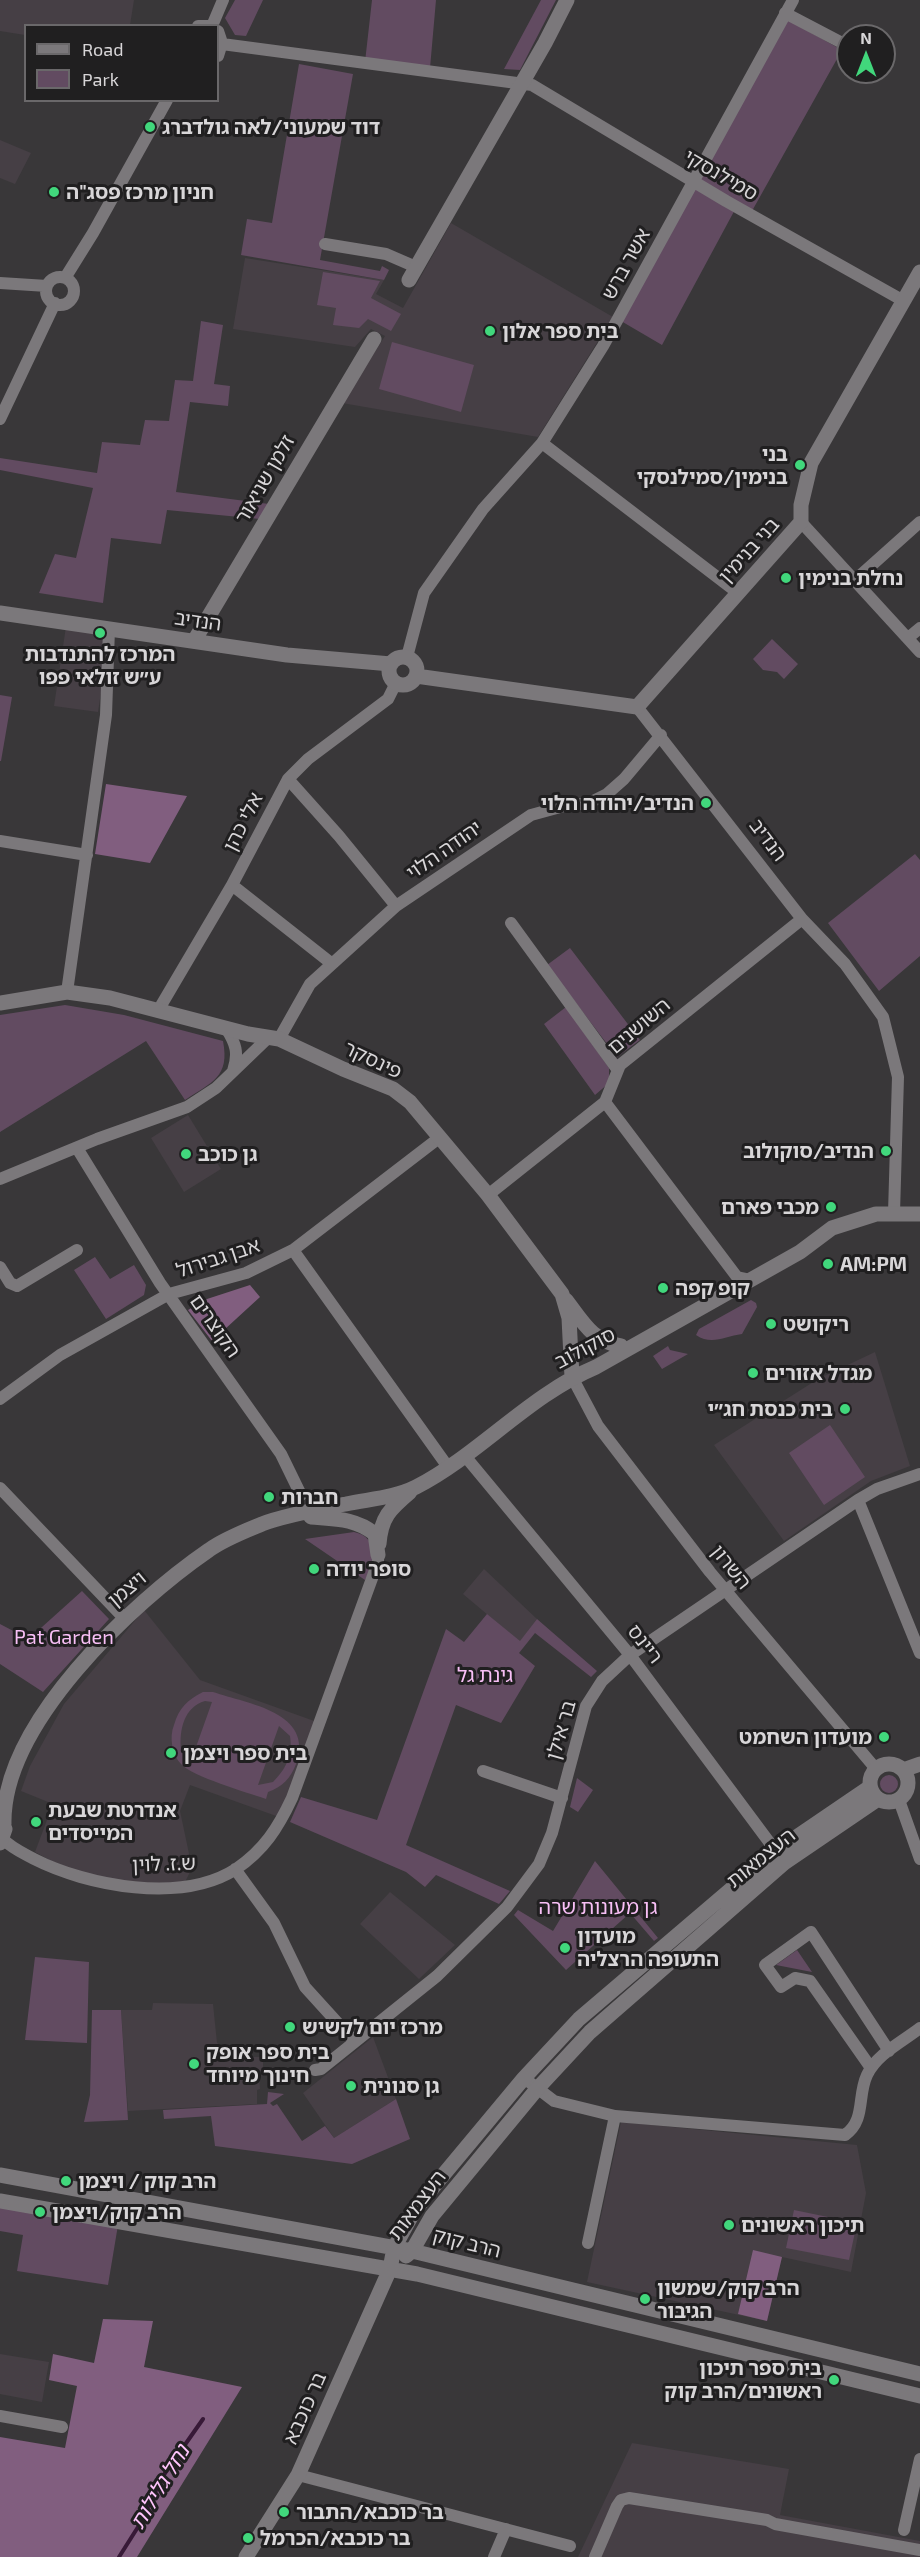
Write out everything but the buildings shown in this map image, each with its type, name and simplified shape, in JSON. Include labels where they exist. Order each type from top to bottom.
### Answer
[{"type":"street","points":[[212,24],[223,0]]},
{"type":"street","points":[[325,244],[386,254],[412,274],[567,0]]},
{"type":"street","name":"אשר ברש","points":[[406,657],[424,593],[483,509],[542,443],[603,346],[793,0]]},
{"type":"street","points":[[785,13],[836,40]]},
{"type":"street","name":"סמילנסקי","points":[[220,50],[532,85],[693,182],[902,300]]},
{"type":"street","points":[[65,278],[93,233],[166,102]]},
{"type":"street","name":"בני בנימין","points":[[637,707],[801,522],[801,505],[811,463],[920,272]]},
{"type":"street","points":[[54,278],[65,278],[73,288],[72,297],[66,303],[55,303],[48,297],[47,286],[54,278]]},
{"type":"street","points":[[0,283],[47,286]]},
{"type":"street","points":[[0,419],[55,303]]},
{"type":"street","name":"זלמן שניאור","points":[[194,641],[374,339]]},
{"type":"street","points":[[542,443],[738,593]]},
{"type":"street","points":[[801,522],[920,652]]},
{"type":"street","points":[[854,581],[920,522]]},
{"type":"street","name":"הנדיב","points":[[0,613],[287,655],[391,664]]},
{"type":"street","points":[[908,638],[920,628]]},
{"type":"street","points":[[67,992],[106,715],[110,629]]},
{"type":"street","points":[[406,657],[416,665],[416,676],[407,684],[396,683],[389,674],[391,664],[396,658],[406,657]]},
{"type":"street","points":[[416,676],[637,707]]},
{"type":"street","name":"אלי כהן","points":[[159,1009],[232,885],[288,779],[308,759],[388,699],[396,683]]},
{"type":"street","name":"הנדיב","points":[[637,707],[802,919],[845,964],[883,1017],[898,1077],[894,1211]]},
{"type":"street","name":"יהודה הלוי","points":[[0,1179],[187,1107],[216,1088],[274,1038],[310,984],[396,906],[531,815],[564,806],[588,803],[607,794],[661,735]]},
{"type":"street","points":[[288,779],[339,836],[396,906]]},
{"type":"street","points":[[0,841],[87,855]]},
{"type":"street","points":[[232,885],[331,963]]},
{"type":"street","name":"השושנים","points":[[605,1102],[621,1065],[802,919]]},
{"type":"street","points":[[511,923],[621,1065]]},
{"type":"street","name":"פינסקר","points":[[0,1003],[67,992],[110,998],[274,1038],[393,1089],[410,1102],[488,1195],[562,1294],[569,1318],[572,1374]]},
{"type":"street","points":[[226,1028],[238,1052],[233,1072]]},
{"type":"street","points":[[488,1195],[605,1102],[744,1279]]},
{"type":"street","name":"אבן גבירול","points":[[0,1399],[60,1355],[169,1294],[246,1273],[293,1250],[439,1138]]},
{"type":"street","name":"הקוצרים","points":[[77,1148],[169,1294],[281,1454],[301,1495]]},
{"type":"street","name":"סוקולוב","points":[[572,1374],[596,1366],[744,1279],[820,1227],[854,1214],[920,1209]]},
{"type":"street","name":"סוקולוב","points":[[894,1211],[920,1214]]},
{"type":"street","points":[[0,1267],[10,1283],[17,1286],[77,1250]]},
{"type":"street","points":[[293,1250],[448,1467]]},
{"type":"street","name":"סוקולוב","points":[[550,1392],[572,1374],[744,1279]]},
{"type":"street","points":[[562,1294],[593,1335],[607,1344],[621,1346]]},
{"type":"street","name":"השרון","points":[[572,1374],[598,1426],[725,1591],[876,1769]]},
{"type":"street","name":"ויצמן","points":[[378,1555],[382,1522],[390,1509],[414,1488],[465,1456],[550,1392]]},
{"type":"street","name":"ריינס","points":[[465,1456],[630,1655],[780,1857]]},
{"type":"street","name":"בר אילן","points":[[315,2070],[321,2068],[437,1976],[507,1907],[538,1864],[552,1833],[586,1706],[602,1681],[630,1655],[858,1500],[877,1489],[920,1474]]},
{"type":"street","points":[[0,1488],[124,1618]]},
{"type":"street","name":"ויצמן","points":[[0,1790],[56,1695],[124,1618],[210,1548],[263,1524],[345,1504],[370,1501],[414,1488]]},
{"type":"street","points":[[858,1500],[920,1653]]},
{"type":"street","name":"ויצמן","points":[[292,1516],[352,1520],[364,1525],[375,1534],[378,1555]]},
{"type":"street","name":"ש.ז. לוין","points":[[2,1831],[14,1848],[54,1869],[115,1884],[143,1888],[174,1887],[205,1883],[235,1869],[259,1850],[278,1829],[292,1798],[378,1562],[378,1555]]},
{"type":"street","points":[[910,1778],[893,1765],[876,1769],[871,1777],[874,1793],[889,1803],[899,1800],[906,1792],[910,1778],[920,1764]]},
{"type":"street","points":[[483,1771],[562,1798]]},
{"type":"street","name":"ויצמן","points":[[2,1831],[4,1804],[11,1774]]},
{"type":"street","name":"העצמאות","points":[[390,2269],[394,2248],[413,2213],[524,2078],[579,2019],[780,1857],[874,1793]]},
{"type":"street","points":[[899,1800],[920,1859]]},
{"type":"street","name":"העצמאות","points":[[390,2269],[412,2251],[432,2216],[537,2089],[590,2032],[780,1857]]},
{"type":"street","points":[[235,1869],[274,1923],[305,1987],[354,2041]]},
{"type":"street","points":[[871,2068],[810,1981],[795,1978],[782,1987],[765,1965],[811,1932],[889,2051]]},
{"type":"street","points":[[524,2078],[554,2101],[615,2116],[845,2135],[857,2123],[864,2082],[871,2068],[920,2028]]},
{"type":"street","points":[[588,2243],[615,2116]]},
{"type":"street","name":"הרב קוק","points":[[0,2175],[412,2251],[920,2374]]},
{"type":"street","name":"הרב קוק","points":[[0,2201],[390,2269],[489,2291],[917,2396]]},
{"type":"street","points":[[432,2216],[429,2243],[434,2251],[444,2259]]},
{"type":"street","name":"בר כוכבא","points":[[246,2557],[298,2475],[390,2269]]},
{"type":"street","points":[[0,2416],[62,2427]]},
{"type":"street","points":[[904,2530],[920,2459]]},
{"type":"street","points":[[298,2475],[570,2546]]},
{"type":"street","points":[[596,2557],[617,2506],[621,2500],[629,2498],[767,2520],[775,2524],[913,2552]]},
{"type":"street","points":[[494,2557],[506,2529]]},
{"type":"shaded area","points":[[0,0],[134,0],[130,24],[24,24],[24,35],[0,31]]},
{"type":"shaded area","points":[[0,140],[31,153],[15,184],[0,178]]},
{"type":"shaded area","name":"בית ספר אלון","points":[[451,223],[613,317],[538,437],[342,403],[385,336],[371,329],[355,347],[233,329],[245,258],[384,280],[376,294],[403,308]]},
{"type":"shaded area","points":[[67,620],[111,627],[98,712],[54,706]]},
{"type":"shaded area","points":[[106,784],[187,796],[150,863],[95,854]]},
{"type":"shaded area","name":"גן כוכב","points":[[188,1115],[221,1169],[184,1192],[151,1138]]},
{"type":"shaded area","points":[[250,1285],[260,1297],[212,1341],[188,1310],[207,1299]]},
{"type":"shaded area","points":[[875,1352],[910,1466],[871,1481],[784,1541],[714,1445],[818,1379]]},
{"type":"shaded area","points":[[484,1569],[537,1619],[520,1642],[463,1594]]},
{"type":"shaded area","name":"בית ספר ויצמן","points":[[144,1610],[200,1680],[317,1722],[279,1817],[190,1785],[180,1811],[192,1868],[184,1884],[148,1885],[94,1877],[55,1863],[35,1852],[53,1804],[21,1791],[30,1766],[64,1704]]},
{"type":"shaded area","points":[[390,1892],[455,1945],[419,1979],[360,1924]]},
{"type":"shaded area","name":"בית ספר אופק חינוך מיוחד","points":[[153,2003],[213,2004],[217,2043],[229,2050],[248,2049],[249,2057],[263,2057],[263,2070],[259,2071],[260,2089],[257,2090],[257,2104],[128,2111],[121,2010],[152,2010]]},
{"type":"shaded area","name":"גן סנונית","points":[[373,2037],[396,2099],[334,2138],[303,2093]]},
{"type":"shaded area","name":"תיכון ראשונים","points":[[621,2122],[857,2145],[866,2193],[851,2272],[782,2257],[767,2321],[587,2282]]},
{"type":"shaded area","points":[[753,2250],[782,2257],[767,2321],[738,2314]]},
{"type":"shaded area","points":[[103,2319],[153,2321],[144,2367],[242,2387],[137,2557],[0,2557],[0,2437],[65,2448],[77,2386],[49,2380],[53,2354],[94,2363]]},
{"type":"shaded area","points":[[0,2354],[49,2362],[42,2402],[0,2394]]},
{"type":"shaded area","points":[[632,2443],[789,2469],[780,2515],[920,2541],[920,2557],[578,2557]]},
{"type":"green space","points":[[235,0],[263,0],[246,36],[235,35],[225,18]]},
{"type":"green space","points":[[372,0],[436,0],[430,68],[365,62]]},
{"type":"green space","points":[[541,0],[556,0],[520,70],[504,69]]},
{"type":"green space","points":[[788,20],[836,47],[836,61],[752,211],[738,204],[662,345],[621,321]]},
{"type":"green space","points":[[299,64],[353,74],[320,260],[380,271],[382,266],[389,270],[384,280],[241,255],[247,219],[272,223]]},
{"type":"green space","points":[[323,272],[380,281],[371,298],[401,314],[391,331],[368,319],[359,328],[333,325],[336,308],[317,305]]},
{"type":"green space","points":[[201,321],[223,325],[214,384],[230,386],[228,406],[190,402],[176,492],[269,504],[260,519],[167,510],[161,544],[111,538],[103,603],[39,593],[55,554],[76,558],[93,488],[0,470],[0,458],[97,473],[102,442],[140,445],[145,420],[169,421],[175,380],[193,381]]},
{"type":"green space","points":[[392,342],[474,365],[461,412],[379,389]]},
{"type":"green space","points":[[772,639],[798,664],[784,679],[777,672],[763,670],[753,659]]},
{"type":"green space","points":[[0,695],[12,697],[1,761],[0,761]]},
{"type":"green space","points":[[915,854],[920,860],[920,956],[879,991],[828,923]]},
{"type":"green space","points":[[570,948],[640,1040],[617,1057],[547,965]]},
{"type":"green space","points":[[65,1005],[124,1015],[223,1041],[224,1063],[221,1071],[211,1083],[185,1100],[146,1041],[0,1132],[0,1015]]},
{"type":"green space","points":[[566,1007],[609,1068],[609,1083],[595,1095],[544,1024]]},
{"type":"green space","points":[[95,1257],[110,1279],[134,1265],[146,1285],[144,1295],[106,1319],[74,1270]]},
{"type":"green space","points":[[751,1300],[756,1303],[757,1307],[742,1334],[713,1340],[696,1335],[699,1329]]},
{"type":"green space","points":[[668,1346],[670,1350],[688,1354],[662,1369],[653,1356]]},
{"type":"green space","points":[[830,1425],[865,1477],[824,1505],[789,1453]]},
{"type":"green space","points":[[354,1532],[368,1539],[373,1552],[369,1573],[365,1580],[305,1539]]},
{"type":"green space","name":"Pat Garden","points":[[82,1591],[109,1619],[43,1692],[0,1664],[0,1624],[19,1634],[32,1636]]},
{"type":"green space","name":"גינת גל","points":[[487,1614],[520,1641],[537,1619],[597,1671],[591,1677],[535,1633],[519,1653],[535,1666],[501,1723],[456,1705],[406,1845],[510,1891],[499,1904],[436,1875],[425,1887],[406,1872],[290,1822],[301,1797],[377,1820],[446,1629],[464,1642]]},
{"type":"green space","points":[[203,1692],[213,1692],[260,1706],[275,1713],[296,1732],[299,1746],[294,1769],[289,1778],[268,1792],[266,1799],[197,1774],[187,1769],[175,1756],[172,1746],[172,1730],[181,1709]],"holes":[[[205,1701],[212,1702],[191,1761],[181,1750],[182,1727],[192,1708]],[[279,1726],[290,1736],[288,1761],[273,1782],[258,1785]]]},
{"type":"green space","points":[[889,1775],[895,1778],[898,1784],[895,1790],[889,1793],[883,1790],[880,1784],[883,1778]]},
{"type":"green space","points":[[577,1778],[593,1790],[578,1812],[570,1807]]},
{"type":"green space","name":"גן מעונות שרה","points":[[595,1861],[658,1938],[654,1941],[630,1913],[566,1970],[514,1915],[518,1910],[553,1931]]},
{"type":"green space","points":[[797,1950],[812,1972],[776,1965]]},
{"type":"green space","points":[[35,1957],[89,1962],[87,2043],[25,2040]]},
{"type":"green space","points":[[92,2010],[121,2010],[128,2120],[84,2122],[90,2095]]},
{"type":"green space","points":[[268,2092],[284,2094],[270,2103],[273,2106],[277,2104],[302,2141],[325,2126],[334,2138],[396,2099],[410,2139],[352,2164],[215,2146],[211,2116],[164,2119],[163,2110],[267,2104]]},
{"type":"green space","points":[[0,2207],[118,2225],[108,2285],[17,2271],[23,2235],[0,2231]]},
{"type":"green space","points":[[794,2210],[857,2223],[849,2260],[786,2248]]},
{"type":"waterway","name":"נחל גלילות","points":[[119,2557],[138,2527],[163,2476],[203,2419]]},
{"type":"place","name":"דוד שמעוני/לאה גולדברג","points":[[150,127]]},
{"type":"place","name":"חניון מרכז פסג\"ה","points":[[54,192]]},
{"type":"place","name":"בית ספר אלון","points":[[490,331]]},
{"type":"place","name":"בני בנימין/סמילנסקי","points":[[800,465]]},
{"type":"place","name":"נחלת בנימין","points":[[786,578]]},
{"type":"place","name":"המרכז להתנדבות ע״ש זולאי פפו","points":[[100,633]]},
{"type":"place","name":"הנדיב/יהודה הלוי","points":[[706,803]]},
{"type":"place","name":"הנדיב/סוקולוב","points":[[886,1151]]},
{"type":"place","name":"גן כוכב","points":[[186,1154]]},
{"type":"place","name":"מכבי פארם","points":[[831,1207]]},
{"type":"place","name":"AM:PM","points":[[828,1264]]},
{"type":"place","name":"קופ קפה","points":[[663,1288]]},
{"type":"place","name":"ריקושט","points":[[771,1324]]},
{"type":"place","name":"מגדל אזורים","points":[[753,1373]]},
{"type":"place","name":"בית כנסת חג״י","points":[[845,1409]]},
{"type":"place","name":"חברות","points":[[269,1497]]},
{"type":"place","name":"סופר יודה","points":[[314,1569]]},
{"type":"place","name":"מועדון השחמט","points":[[884,1737]]},
{"type":"place","name":"בית ספר ויצמן","points":[[171,1753]]},
{"type":"place","name":"אנדרטת שבעת המייסדים","points":[[36,1822]]},
{"type":"place","name":"מועדון התעופה הרצליה","points":[[565,1948]]},
{"type":"place","name":"מרכז יום לקשיש","points":[[290,2027]]},
{"type":"place","name":"בית ספר אופק חינוך מיוחד","points":[[194,2064]]},
{"type":"place","name":"גן סנונית","points":[[351,2086]]},
{"type":"place","name":"הרב קוק / ויצמן","points":[[66,2181]]},
{"type":"place","name":"הרב קוק/ויצמן","points":[[40,2212]]},
{"type":"place","name":"תיכון ראשונים","points":[[729,2225]]},
{"type":"place","name":"הרב קוק/שמשון הגיבור","points":[[645,2299]]},
{"type":"place","name":"בית ספר תיכון ראשונים/הרב קוק","points":[[834,2380]]},
{"type":"place","name":"בר כוכבא/התבור","points":[[284,2512]]},
{"type":"place","name":"בר כוכבא/הכרמל","points":[[248,2538]]}]
